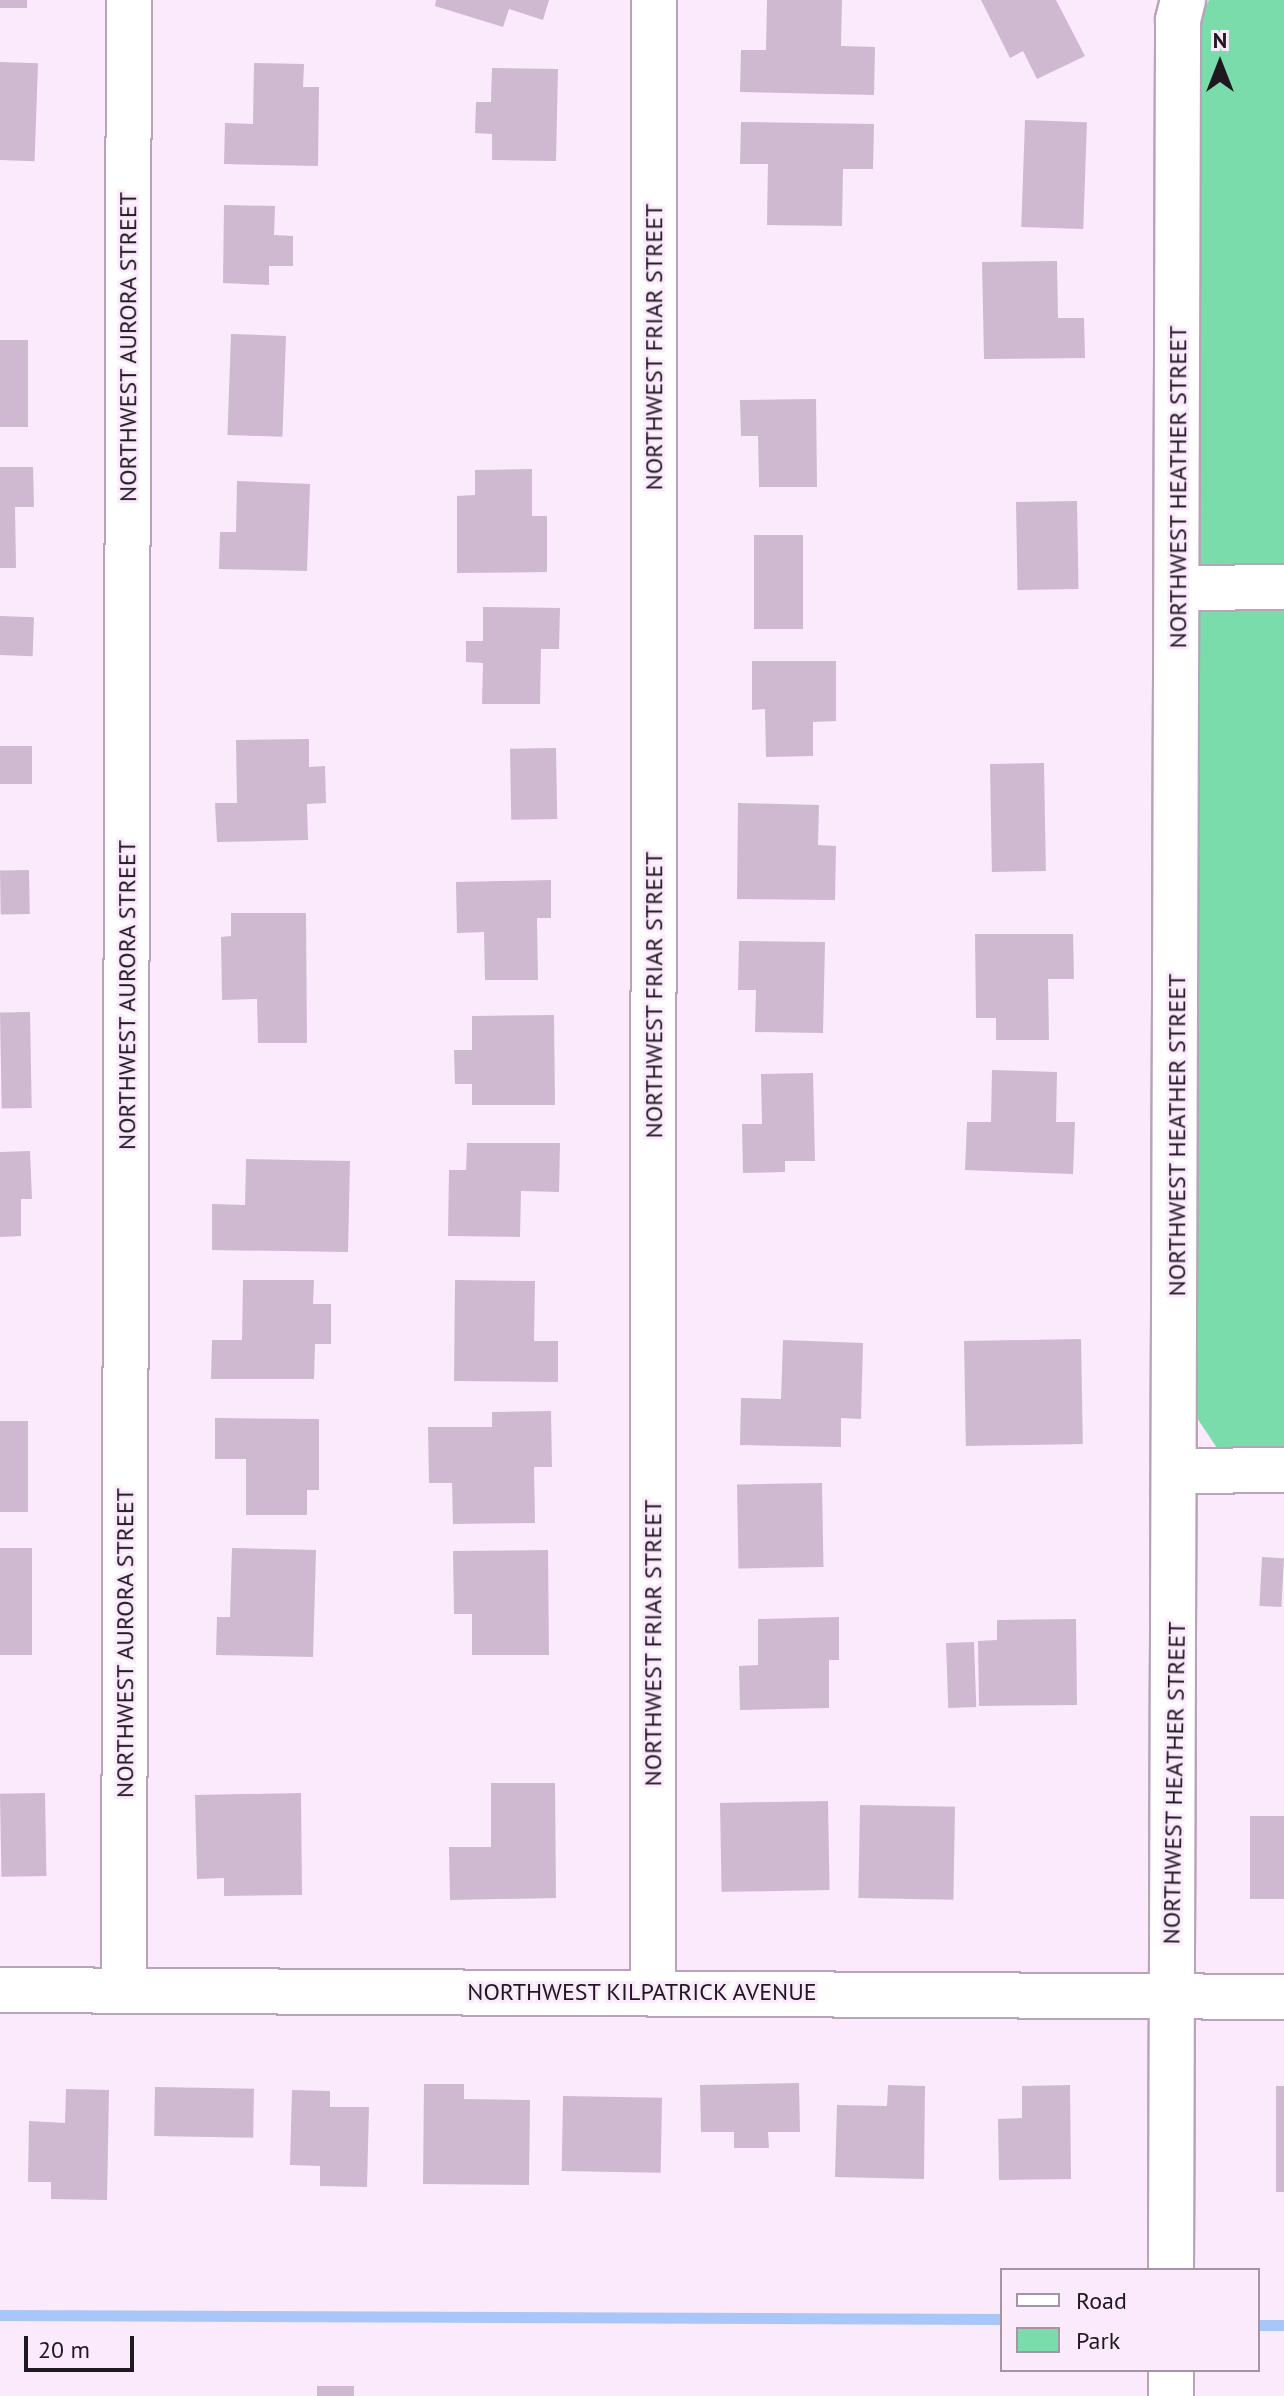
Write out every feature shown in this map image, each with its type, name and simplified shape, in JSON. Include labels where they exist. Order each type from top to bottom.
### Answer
[{"type":"street","name":"NORTHWEST AURORA STREET","points":[[124,1989],[129,0]]},
{"type":"street","name":"NORTHWEST FRIAR STREET","points":[[653,1990],[654,0]]},
{"type":"street","name":"NORTHWEST HEATHER STREET","points":[[1171,2268],[1177,1471],[1178,20],[1183,0]]},
{"type":"street","points":[[1178,588],[1284,587]]},
{"type":"street","points":[[1177,1471],[1284,1470]]},
{"type":"street","name":"NORTHWEST KILPATRICK AVENUE","points":[[0,1990],[653,1990],[1284,1997]]},
{"type":"street","points":[[1171,2372],[1171,2396]]},
{"type":"green space","points":[[1209,0],[1284,0],[1284,1455],[1219,1451],[1197,1418],[1189,1316],[1192,32]]},
{"type":"building","points":[[0,0],[27,0],[27,8],[0,8]]},
{"type":"building","points":[[436,0],[549,0],[543,20],[509,9],[503,27],[435,6]]},
{"type":"building","points":[[767,0],[842,0],[841,46],[875,47],[874,95],[740,92],[741,50],[766,50]]},
{"type":"building","points":[[981,0],[1056,0],[1085,56],[1037,79],[1023,51],[1010,58]]},
{"type":"building","points":[[0,62],[38,63],[35,161],[0,160]]},
{"type":"building","points":[[254,63],[304,64],[303,87],[319,87],[318,166],[224,164],[225,123],[253,124]]},
{"type":"building","points":[[492,68],[558,69],[556,161],[492,160],[492,134],[475,133],[476,102],[491,102]]},
{"type":"building","points":[[1025,120],[1087,122],[1083,229],[1021,227]]},
{"type":"building","points":[[741,122],[874,124],[873,169],[843,169],[842,226],[767,225],[768,164],[740,164]]},
{"type":"building","points":[[224,205],[275,206],[274,235],[293,236],[293,266],[269,266],[269,285],[223,283]]},
{"type":"building","points":[[1057,261],[1058,318],[1084,318],[1085,358],[984,359],[982,262]]},
{"type":"building","points":[[231,334],[286,336],[282,437],[227,435]]},
{"type":"building","points":[[0,340],[28,340],[28,427],[0,427]]},
{"type":"building","points":[[816,399],[817,487],[759,487],[758,436],[741,436],[740,400]]},
{"type":"building","points":[[0,467],[33,467],[34,507],[15,507],[16,568],[0,568]]},
{"type":"building","points":[[532,469],[532,516],[547,516],[547,572],[457,573],[457,496],[475,495],[475,470]]},
{"type":"building","points":[[237,481],[310,484],[307,571],[219,569],[220,532],[236,532]]},
{"type":"building","points":[[1077,501],[1079,589],[1018,590],[1016,502]]},
{"type":"building","points":[[754,535],[803,535],[803,629],[754,629]]},
{"type":"building","points":[[483,607],[560,608],[559,649],[541,649],[540,704],[482,704],[483,663],[466,662],[466,641],[483,641]]},
{"type":"building","points":[[0,616],[34,617],[33,656],[0,655]]},
{"type":"building","points":[[752,661],[836,661],[836,721],[813,722],[813,756],[766,757],[765,709],[752,710]]},
{"type":"building","points":[[309,739],[309,767],[325,766],[326,803],[307,804],[308,840],[217,842],[215,803],[237,803],[236,740]]},
{"type":"building","points":[[0,746],[32,746],[32,784],[0,784]]},
{"type":"building","points":[[556,748],[557,819],[511,820],[510,749]]},
{"type":"building","points":[[1044,763],[1046,871],[992,872],[990,764]]},
{"type":"building","points":[[738,803],[819,805],[818,845],[836,846],[835,900],[737,899]]},
{"type":"building","points":[[29,870],[30,914],[1,914],[0,871]]},
{"type":"building","points":[[551,880],[551,918],[537,918],[538,980],[485,980],[484,932],[457,933],[456,882]]},
{"type":"building","points":[[231,913],[306,913],[307,1043],[258,1043],[257,999],[222,1000],[221,937],[231,936]]},
{"type":"building","points":[[975,934],[1073,934],[1074,979],[1048,979],[1049,1040],[996,1040],[996,1018],[976,1018]]},
{"type":"building","points":[[739,941],[825,942],[823,1033],[755,1032],[756,990],[738,990]]},
{"type":"building","points":[[30,1012],[32,1108],[2,1109],[0,1013]]},
{"type":"building","points":[[554,1015],[555,1105],[472,1105],[472,1084],[455,1084],[454,1050],[472,1050],[472,1016]]},
{"type":"building","points":[[992,1070],[1057,1072],[1056,1122],[1075,1122],[1073,1174],[965,1170],[967,1122],[991,1122]]},
{"type":"building","points":[[813,1073],[815,1161],[785,1161],[785,1172],[743,1173],[742,1124],[762,1124],[761,1074]]},
{"type":"building","points":[[467,1143],[560,1143],[559,1192],[521,1191],[520,1237],[448,1236],[449,1170],[466,1170]]},
{"type":"building","points":[[30,1151],[32,1199],[21,1199],[21,1236],[0,1237],[0,1152]]},
{"type":"building","points":[[246,1159],[350,1161],[348,1252],[212,1250],[212,1204],[245,1205]]},
{"type":"building","points":[[243,1280],[314,1280],[313,1304],[331,1304],[331,1344],[315,1344],[314,1379],[211,1379],[212,1340],[242,1340]]},
{"type":"building","points":[[455,1280],[535,1281],[534,1341],[558,1341],[558,1382],[454,1381]]},
{"type":"building","points":[[1081,1339],[1083,1444],[966,1446],[964,1341]]},
{"type":"building","points":[[783,1340],[863,1343],[861,1419],[841,1418],[841,1447],[740,1445],[741,1398],[781,1399]]},
{"type":"building","points":[[551,1411],[552,1467],[534,1467],[535,1523],[453,1524],[452,1483],[429,1483],[428,1427],[492,1427],[492,1412]]},
{"type":"building","points":[[215,1418],[319,1419],[319,1490],[307,1490],[307,1515],[246,1515],[246,1459],[215,1459]]},
{"type":"building","points":[[0,1421],[28,1421],[28,1512],[0,1512]]},
{"type":"building","points":[[822,1483],[823,1567],[738,1568],[737,1484]]},
{"type":"building","points":[[0,1548],[32,1548],[32,1655],[0,1655]]},
{"type":"building","points":[[232,1548],[316,1550],[313,1657],[216,1655],[217,1617],[230,1617]]},
{"type":"building","points":[[548,1550],[549,1655],[472,1655],[472,1614],[454,1614],[453,1551]]},
{"type":"building","points":[[1262,1557],[1284,1558],[1281,1607],[1259,1606]]},
{"type":"building","points":[[839,1617],[839,1660],[829,1660],[829,1708],[740,1710],[739,1666],[758,1665],[758,1619]]},
{"type":"building","points":[[1076,1619],[1077,1705],[979,1706],[978,1641],[997,1640],[997,1620]]},
{"type":"building","points":[[974,1642],[976,1707],[948,1708],[946,1643]]},
{"type":"building","points":[[491,1783],[555,1783],[556,1898],[450,1900],[449,1847],[491,1847]]},
{"type":"building","points":[[45,1793],[46,1876],[1,1877],[0,1794]]},
{"type":"building","points":[[301,1793],[302,1895],[224,1896],[224,1878],[197,1879],[195,1795]]},
{"type":"building","points":[[828,1801],[830,1890],[722,1892],[720,1803]]},
{"type":"building","points":[[860,1805],[955,1807],[953,1900],[858,1898]]},
{"type":"building","points":[[1250,1816],[1284,1816],[1284,1899],[1250,1899]]},
{"type":"building","points":[[799,2083],[800,2132],[768,2132],[769,2148],[734,2148],[734,2132],[701,2132],[700,2085]]},
{"type":"building","points":[[424,2084],[464,2084],[464,2099],[530,2100],[529,2185],[423,2184]]},
{"type":"building","points":[[888,2085],[925,2086],[924,2179],[835,2177],[837,2105],[887,2106]]},
{"type":"building","points":[[1070,2085],[1071,2179],[999,2180],[998,2119],[1022,2118],[1022,2086]]},
{"type":"building","points":[[1276,2086],[1284,2086],[1284,2192],[1276,2192]]},
{"type":"building","points":[[155,2087],[254,2089],[253,2138],[154,2136]]},
{"type":"building","points":[[66,2089],[109,2090],[107,2200],[51,2199],[51,2182],[28,2182],[29,2121],[65,2123]]},
{"type":"building","points":[[292,2090],[330,2091],[330,2107],[369,2107],[367,2187],[320,2186],[320,2166],[290,2165]]},
{"type":"building","points":[[563,2096],[662,2098],[661,2173],[562,2171]]},
{"type":"building","points":[[317,2386],[354,2386],[354,2396],[317,2396]]},
{"type":"waterway","points":[[0,2315],[1000,2319]]},
{"type":"waterway","points":[[1260,2325],[1284,2325]]}]
